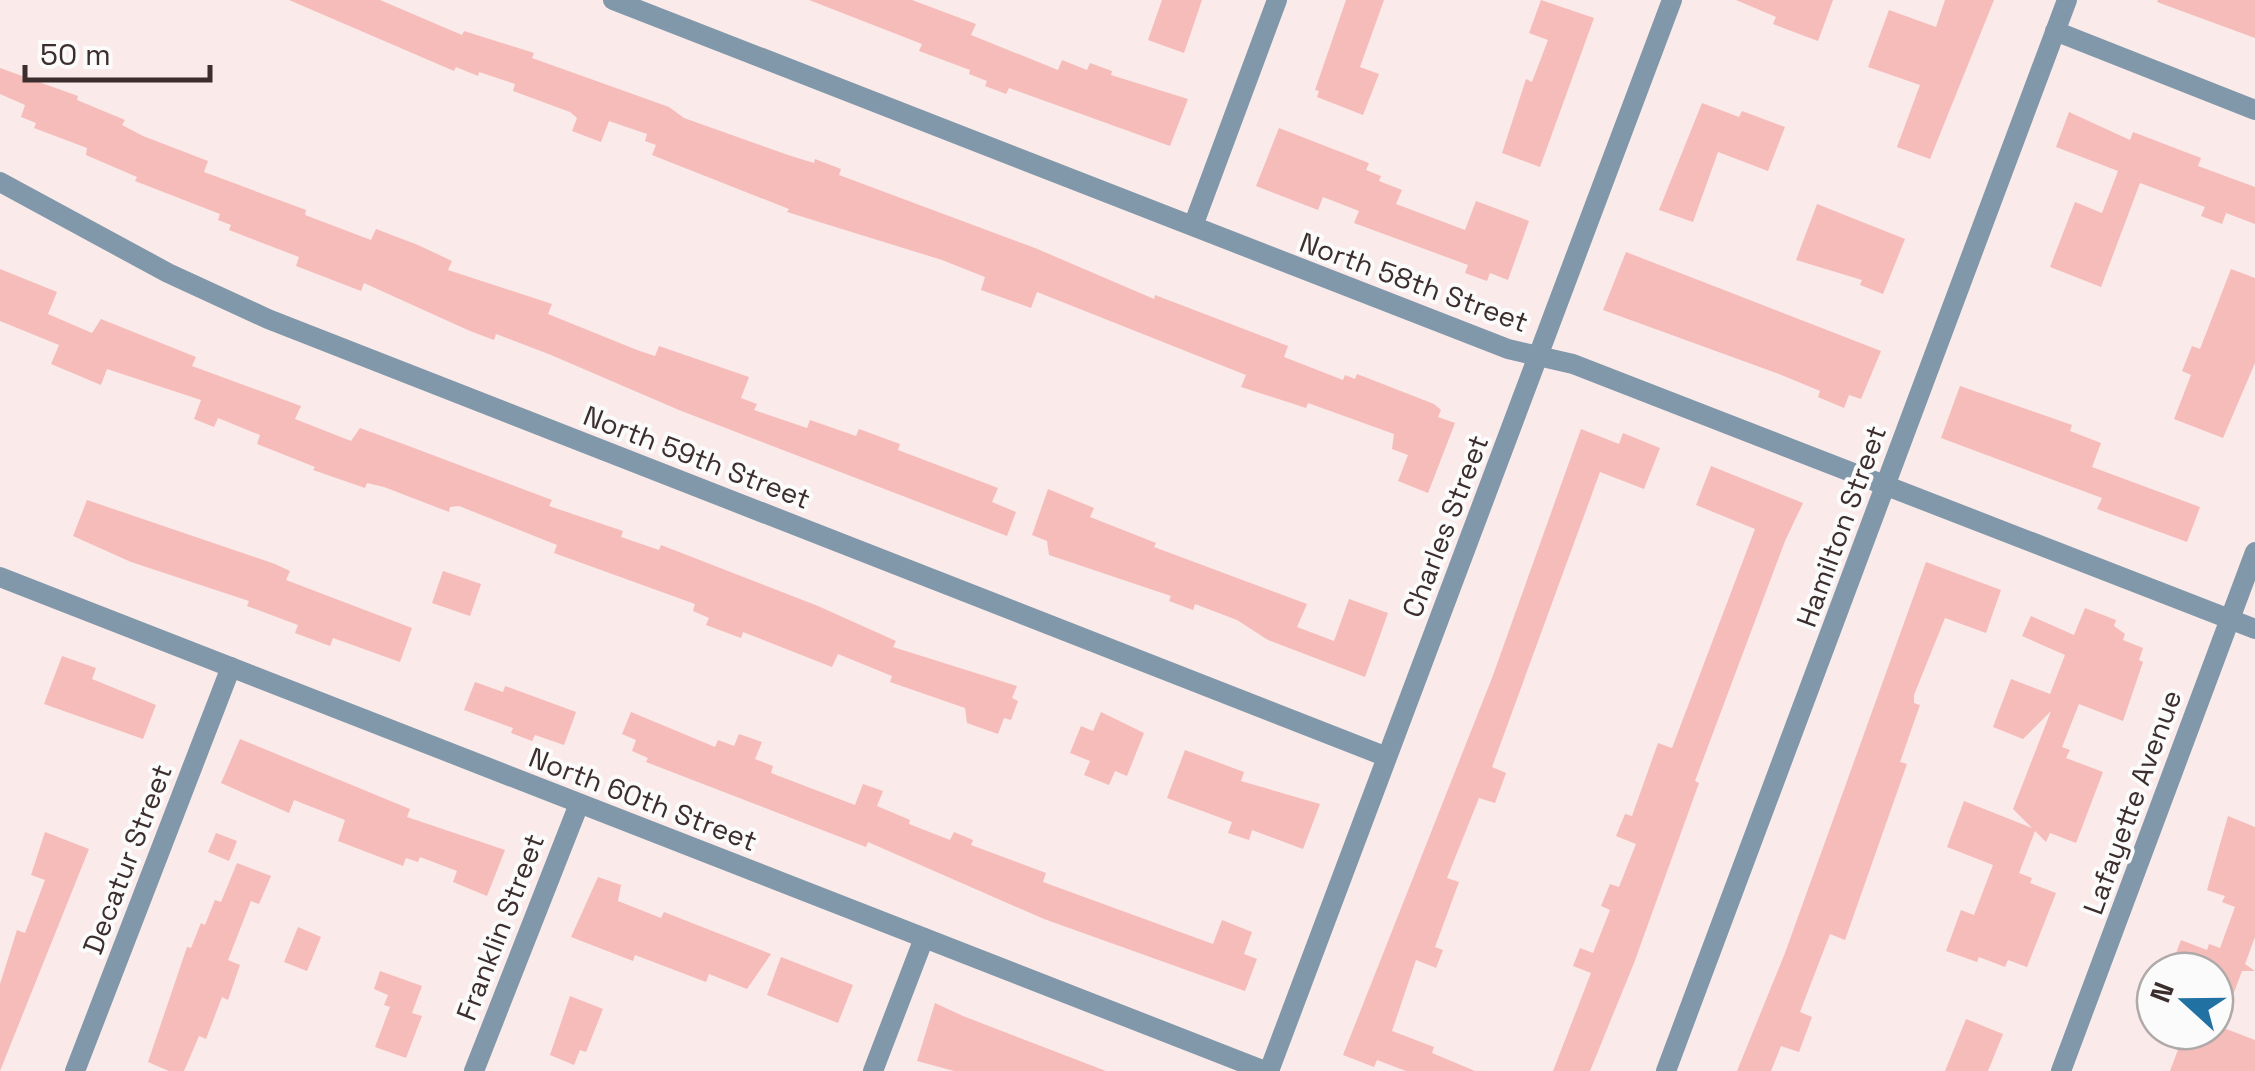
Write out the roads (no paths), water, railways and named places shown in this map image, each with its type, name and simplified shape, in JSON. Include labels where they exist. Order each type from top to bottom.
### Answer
[{"type":"street","name":"North 58th Street","points":[[612,0],[1508,349],[1574,364],[2255,629]]},
{"type":"street","points":[[1193,226],[1277,0]]},
{"type":"street","name":"Charles Street","points":[[1267,1071],[1672,0]]},
{"type":"street","name":"Hamilton Street","points":[[1666,1071],[2067,0]]},
{"type":"street","points":[[2056,31],[2255,110]]},
{"type":"street","name":"North 59th Street","points":[[0,182],[168,272],[268,318],[1387,756]]},
{"type":"street","name":"Lafayette Avenue","points":[[2062,1071],[2255,552]]},
{"type":"street","name":"North 60th Street","points":[[0,577],[1267,1071]]},
{"type":"street","name":"Decatur Street","points":[[75,1071],[231,667]]},
{"type":"street","name":"Franklin Street","points":[[474,1071],[578,804]]},
{"type":"street","points":[[873,1071],[924,938]]}]
